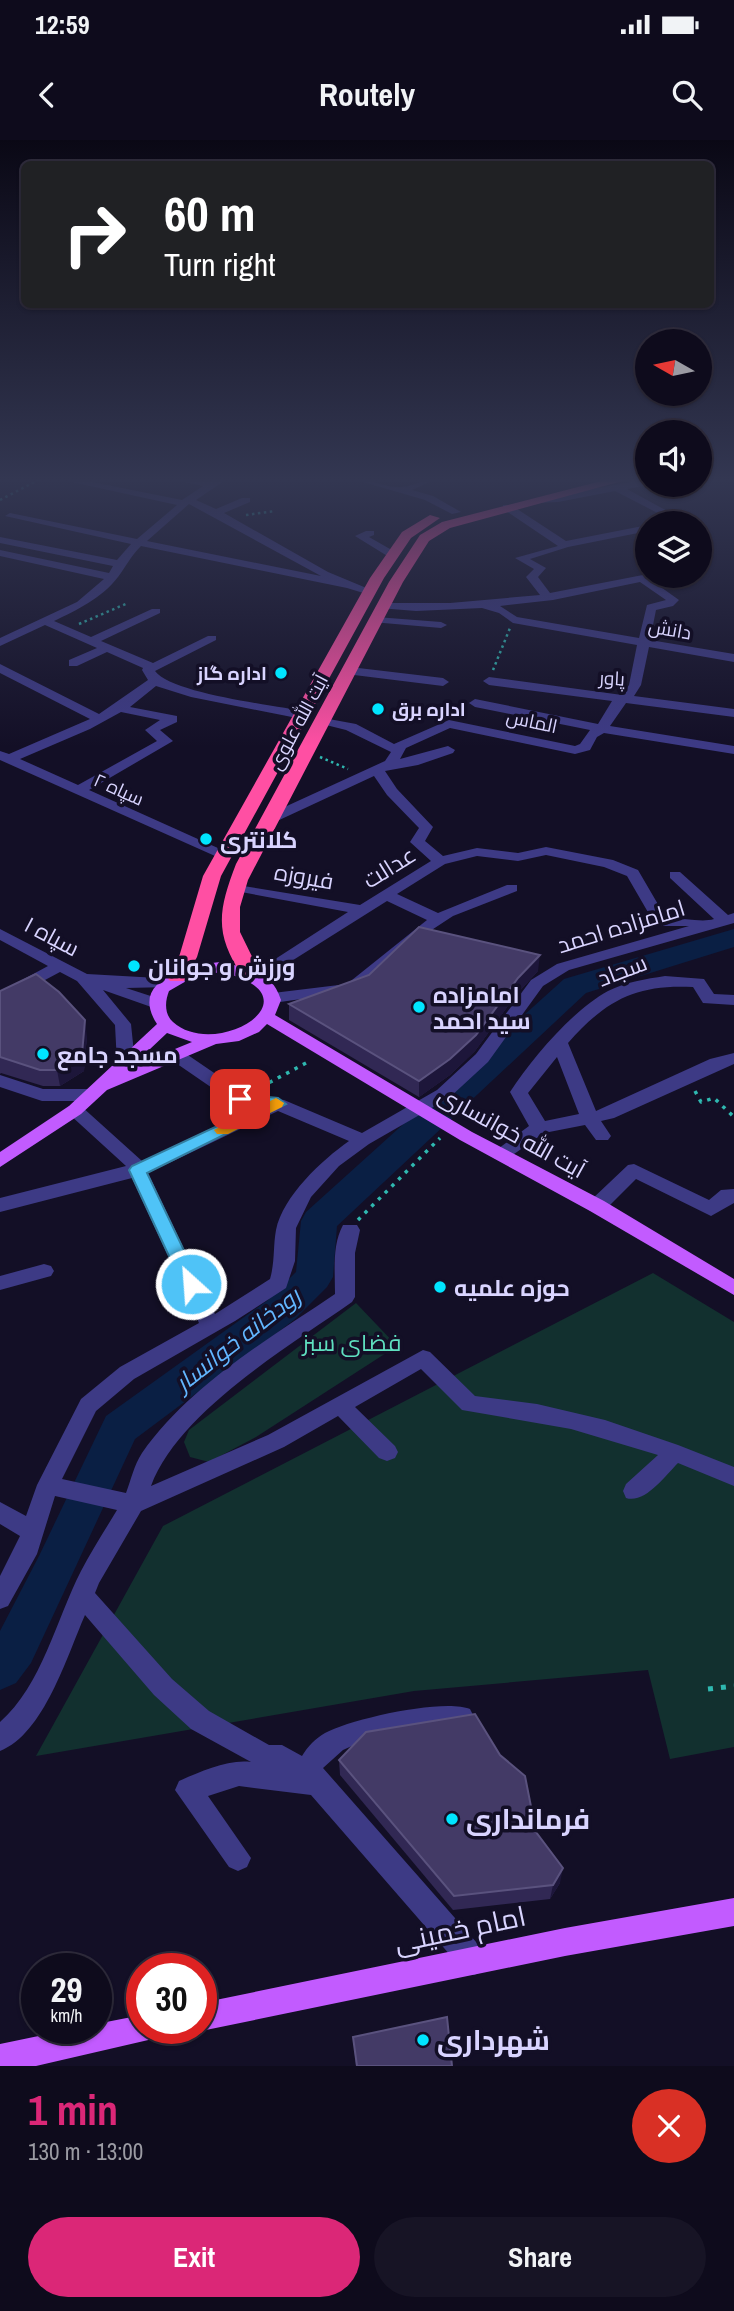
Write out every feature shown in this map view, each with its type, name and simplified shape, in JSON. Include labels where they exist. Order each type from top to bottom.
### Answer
[{"type":"highway","name":"آیت الله علوی","points":[[174,980],[188,957],[212,876],[386,567]]},
{"type":"highway","name":"آیت الله علوی","points":[[254,975],[236,954],[230,937],[228,909],[236,887],[349,671],[407,567]]},
{"type":"main road","points":[[97,1090],[212,1040],[245,1033],[267,1017],[273,998],[268,986],[254,975],[221,967],[198,970],[174,980],[161,993],[157,1004],[159,1015],[166,1025],[186,1036],[212,1040]]},
{"type":"main road","name":"آیت الله خوانساری","points":[[267,1017],[421,1110],[597,1206],[734,1288]]},
{"type":"main road","points":[[2,1157],[75,1110],[166,1025]]},
{"type":"main road","name":"امام خمینی","points":[[217,2014],[474,1961],[734,1912]]},
{"type":"main road","points":[[0,2059],[126,2032]]},
{"type":"street","points":[[65,567],[112,577]]},
{"type":"street","points":[[0,642],[81,604],[112,577],[118,567]]},
{"type":"street","points":[[262,567],[370,592]]},
{"type":"street","points":[[315,567],[346,585]]},
{"type":"street","points":[[539,567],[541,568],[532,577],[546,595]]},
{"type":"street","points":[[380,613],[453,609],[635,580]]},
{"type":"street","name":"الماس","points":[[400,749],[449,724],[575,750],[585,747],[592,735],[603,729],[618,702],[624,699],[635,685],[651,607],[669,604],[673,600],[655,588]]},
{"type":"street","name":"دانش","points":[[481,604],[503,611],[513,620],[734,658]]},
{"type":"street","points":[[91,641],[156,611]]},
{"type":"street","points":[[380,613],[441,625]]},
{"type":"street","points":[[44,621],[107,648],[191,693],[302,715]]},
{"type":"street","points":[[4,757],[99,719],[118,708],[154,673],[212,638]]},
{"type":"street","points":[[73,663],[107,648]]},
{"type":"street","points":[[0,668],[99,719]]},
{"type":"street","points":[[349,671],[443,681]]},
{"type":"street","name":"پاور","points":[[489,681],[734,713]]},
{"type":"street","points":[[475,703],[603,729],[734,750]]},
{"type":"street","points":[[78,791],[166,741],[151,730],[172,719],[118,708]]},
{"type":"street","points":[[323,720],[351,727],[394,749],[400,749]]},
{"type":"street","points":[[377,770],[400,749]]},
{"type":"street","points":[[270,819],[377,770],[448,750]]},
{"type":"street","name":"سپاه ۲","points":[[4,757],[224,856]]},
{"type":"street","name":"عدالت","points":[[254,975],[440,862],[416,842],[426,827],[392,792],[377,770]]},
{"type":"street","points":[[440,862],[477,852],[518,858],[546,851],[608,863],[633,873],[661,923],[687,921],[705,926]]},
{"type":"street","points":[[675,875],[729,919]]},
{"type":"street","name":"فیروزه","points":[[236,887],[363,910]]},
{"type":"street","points":[[273,998],[352,988],[438,919],[512,888]]},
{"type":"street","points":[[386,895],[438,919]]},
{"type":"street","name":"امامزاده احمد","points":[[0,1598],[25,1554],[48,1485],[88,1405],[127,1373],[211,1326],[279,1283],[285,1261],[286,1228],[304,1194],[333,1162],[363,1140],[421,1110],[482,1058],[537,984],[563,967],[729,919]]},
{"type":"street","points":[[419,932],[445,939]]},
{"type":"street","name":"سپاه ۱","points":[[0,934],[83,978]]},
{"type":"street","points":[[378,944],[397,951]]},
{"type":"street","points":[[537,961],[563,967]]},
{"type":"street","points":[[0,999],[60,966]]},
{"type":"street","points":[[83,978],[129,983],[174,980]]},
{"type":"street","points":[[83,978],[157,1004]]},
{"type":"street","points":[[83,978],[123,1024],[126,1063]]},
{"type":"street","name":"سجاد","points":[[538,1128],[536,1119],[524,1105],[519,1092],[580,1019],[608,995],[667,978],[698,982],[709,999],[734,1000]]},
{"type":"street","points":[[311,994],[328,979]]},
{"type":"street","points":[[560,1043],[590,1118],[602,1136]]},
{"type":"street","points":[[176,1055],[240,1099],[278,1104],[363,1140]]},
{"type":"street","points":[[501,1154],[538,1128],[608,1114],[688,1078],[708,1066],[734,1058]]},
{"type":"street","points":[[0,1081],[42,1095],[97,1090]]},
{"type":"street","points":[[0,1206],[138,1170],[278,1104]]},
{"type":"street","points":[[75,1110],[133,1161],[211,1326]]},
{"type":"street","points":[[597,1206],[634,1170],[711,1209],[728,1195],[734,1196]]},
{"type":"street","points":[[0,1739],[23,1718],[82,1595],[133,1504],[149,1461],[189,1412],[269,1349],[345,1297],[345,1254],[350,1230]]},
{"type":"street","points":[[0,1283],[44,1271]]},
{"type":"street","points":[[48,1485],[133,1504],[276,1441],[423,1358],[469,1404],[514,1408],[675,1453],[734,1477]]},
{"type":"street","points":[[340,1405],[387,1452]]},
{"type":"street","points":[[634,1491],[675,1453]]},
{"type":"street","points":[[0,1512],[33,1532]]},
{"type":"street","points":[[82,1595],[163,1688],[200,1720],[267,1757],[282,1757],[317,1782]]},
{"type":"street","points":[[461,1717],[348,1733],[314,1755],[309,1767],[317,1782],[474,1961]]},
{"type":"street","points":[[238,1858],[188,1790],[239,1773],[317,1782]]},
{"type":"path","points":[[65,630],[128,603]]},
{"type":"path","points":[[306,752],[377,770]]},
{"type":"path","points":[[240,1099],[306,1063]]},
{"type":"path","points":[[688,1078],[701,1102],[714,1098],[734,1117]]},
{"type":"path","points":[[350,1230],[451,1127]]},
{"type":"path","points":[[708,1689],[734,1686]]},
{"type":"green space","points":[[653,1273],[734,1322],[734,1747],[670,1759],[648,1670],[414,1691],[36,1756],[163,1526]]},
{"type":"green space","name":"فضای سبز","points":[[356,1303],[397,1346],[256,1437],[209,1462],[190,1457],[184,1442],[189,1430]]},
{"type":"building","name":"امامزاده سید احمد","points":[[419,927],[540,955],[518,978],[476,1035],[450,1059],[419,1081],[289,1004],[369,975]]},
{"type":"building","name":"مسجد جامع","points":[[36,974],[59,992],[85,1020],[82,1054],[57,1070],[40,1070],[0,1057],[0,991]]},
{"type":"building","name":"فرمانداری","points":[[475,1714],[500,1755],[525,1776],[536,1832],[563,1868],[553,1885],[454,1896],[339,1760],[366,1732]]},
{"type":"building","name":"شهرداری","points":[[447,2017],[452,2066],[357,2066],[353,2037]]},
{"type":"waterway","name":"رودخانه خوانسار","points":[[0,1668],[15,1648],[55,1570],[120,1428],[281,1310],[314,1277],[319,1221],[575,986],[734,938]]},
{"type":"slow traffic","points":[[222,1130],[278,1104],[276,1103]]},
{"type":"place","name":"اداره گاز","points":[[281,673]]},
{"type":"place","name":"اداره برق","points":[[378,709]]},
{"type":"place","name":"کلانتری","points":[[206,839]]},
{"type":"place","name":"ورزش و جوانان","points":[[134,966]]},
{"type":"place","name":"امامزاده سید احمد","points":[[419,1007]]},
{"type":"place","name":"مسجد جامع","points":[[43,1054]]},
{"type":"place","name":"حوزه علمیه","points":[[440,1287]]},
{"type":"place","name":"فرمانداری","points":[[452,1819]]},
{"type":"place","name":"شهرداری","points":[[423,2040]]},
{"type":"route","points":[[191,1284],[138,1170],[278,1104],[240,1099]]}]
